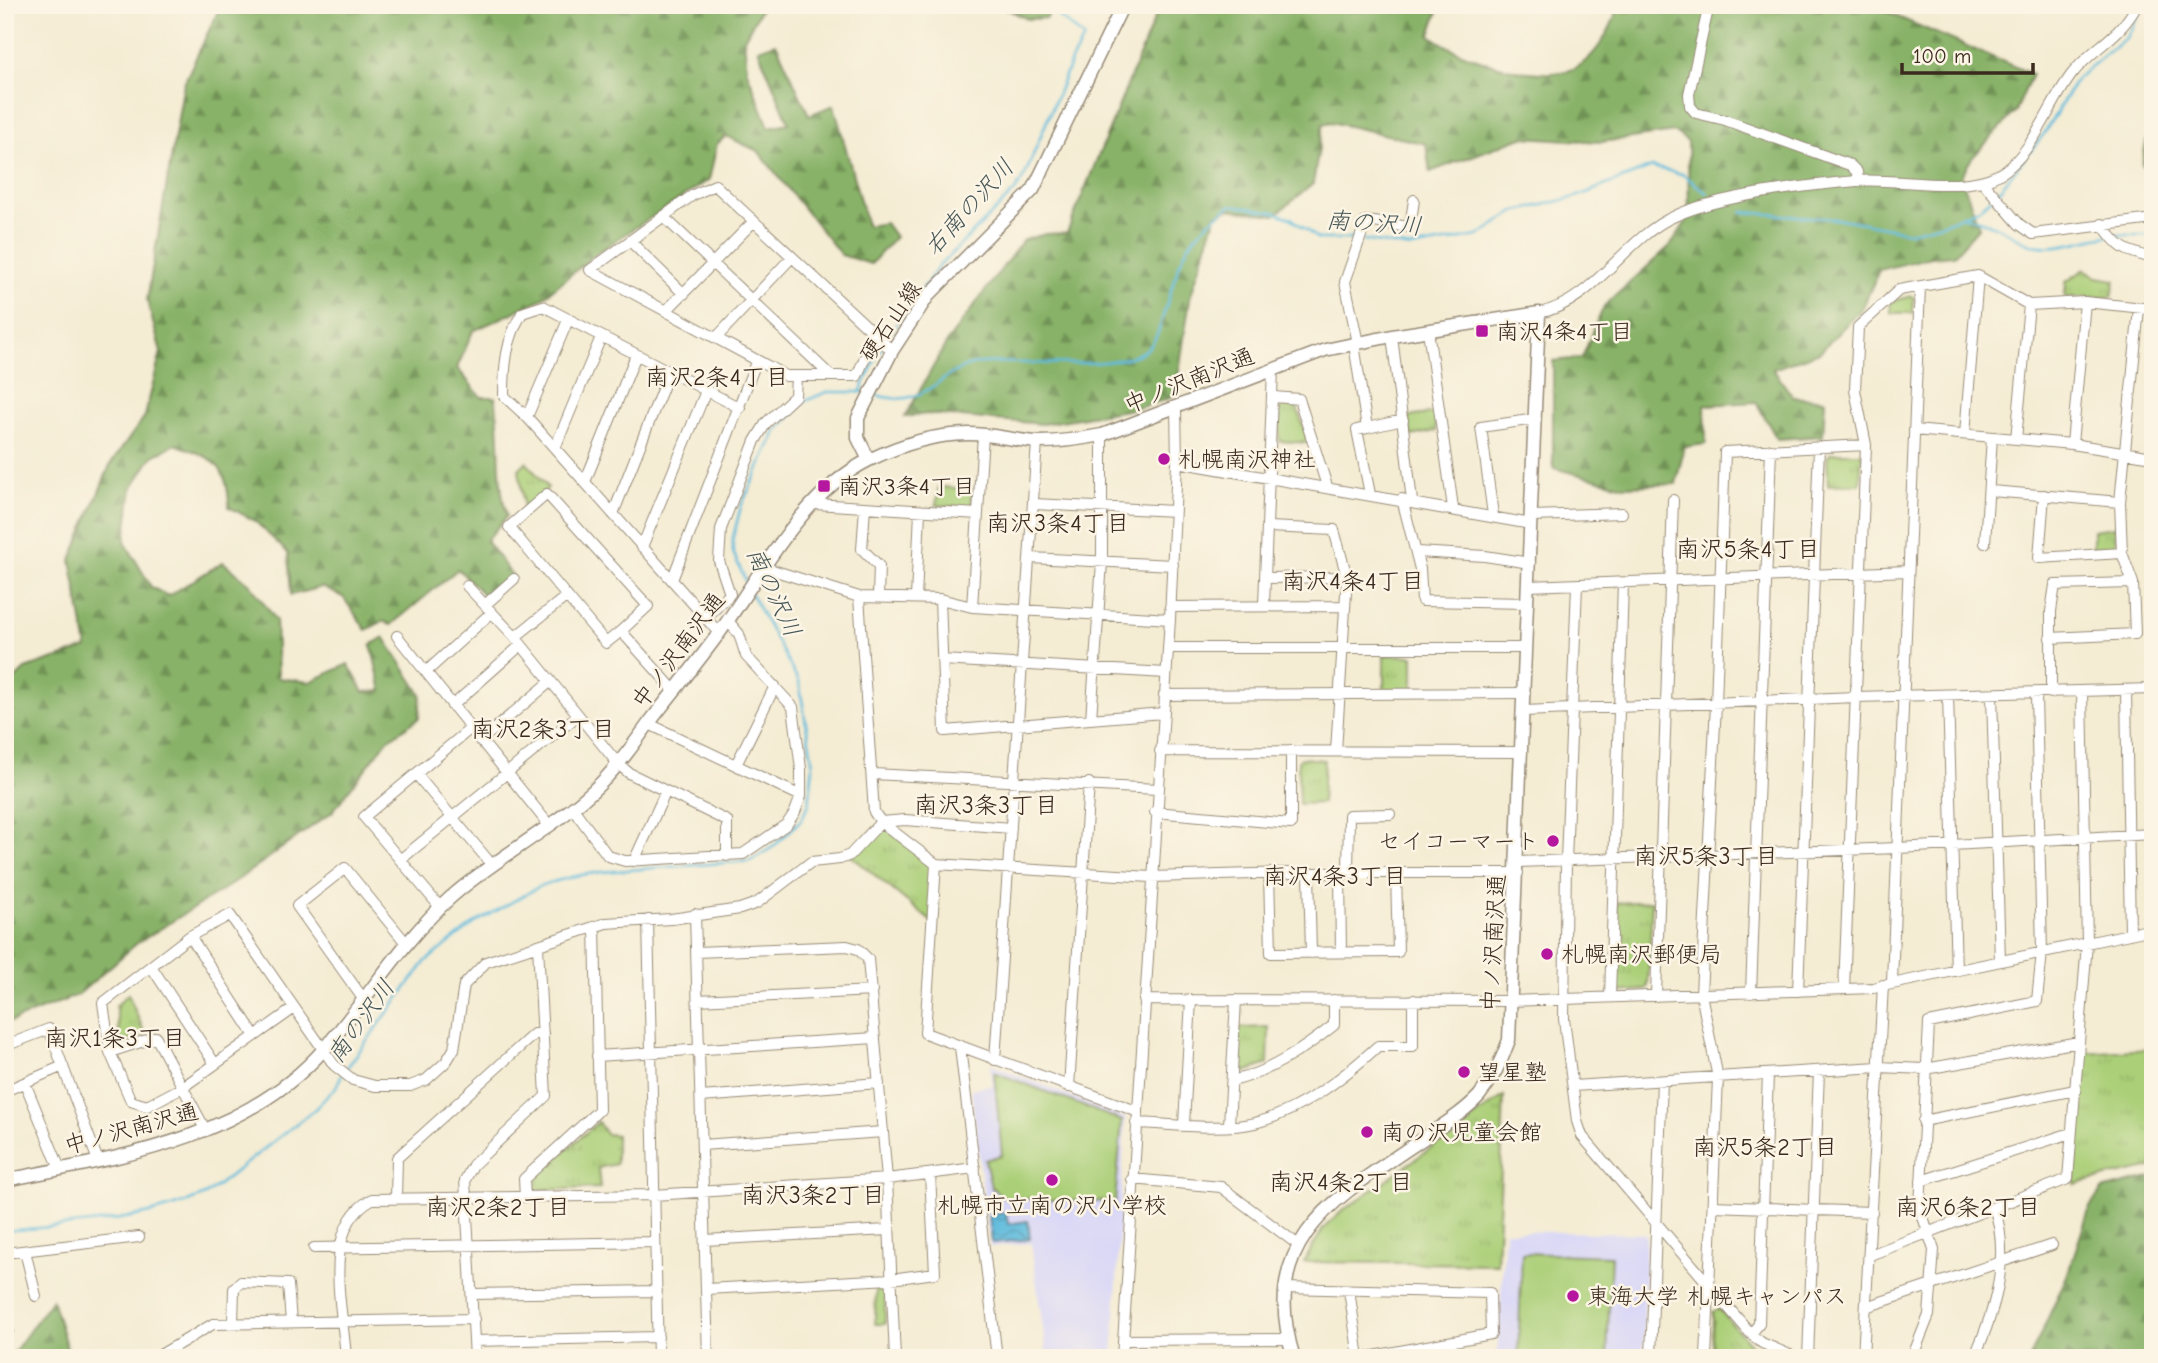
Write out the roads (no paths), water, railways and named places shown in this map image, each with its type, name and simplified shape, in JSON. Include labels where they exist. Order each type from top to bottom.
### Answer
[{"type":"street","name":"硬石山線","points":[[869,460],[857,428],[865,403],[892,351],[928,296],[1034,190],[1123,5]]},
{"type":"street","points":[[1709,5],[1689,94],[1690,106],[1696,113],[1726,120],[1850,165],[1857,172],[1858,181]]},
{"type":"street","points":[[1539,313],[1557,310],[1578,296],[1637,241],[1674,216],[1722,201],[1858,181],[1971,183],[1998,175],[2019,158],[2072,74],[2120,33],[2137,5]]},
{"type":"street","points":[[1982,181],[2019,224],[2033,234],[2055,234],[2153,219]]},
{"type":"street","points":[[875,334],[857,376],[786,376],[590,270],[693,195],[715,185],[875,334],[892,351]]},
{"type":"street","points":[[1367,428],[1345,282],[1347,271],[1366,221],[1410,227],[1414,200]]},
{"type":"street","points":[[664,216],[831,376]]},
{"type":"street","points":[[666,312],[754,221]]},
{"type":"street","points":[[2104,227],[2114,242],[2126,252],[2153,258]]},
{"type":"street","points":[[630,241],[684,293]]},
{"type":"street","points":[[716,338],[792,257]]},
{"type":"street","points":[[1965,434],[1978,276]]},
{"type":"street","points":[[1844,989],[1866,445],[1855,390],[1858,327],[1899,290],[1978,276],[2029,305],[2085,302],[2153,309]]},
{"type":"street","points":[[1863,1358],[1878,1067],[1898,848],[1920,287]]},
{"type":"street","points":[[2071,443],[2085,302]]},
{"type":"street","points":[[2016,439],[2029,305]]},
{"type":"street","points":[[719,633],[527,417],[504,396],[504,365],[512,330],[522,313],[543,306],[740,408]]},
{"type":"street","points":[[2050,638],[2135,634],[2133,583],[2122,553],[2120,502],[2139,308]]},
{"type":"street","name":"中ノ沢南沢通","points":[[5,1180],[98,1160],[206,1131],[273,1093],[322,1052],[406,943],[440,907],[600,785],[719,633],[815,504],[826,491],[869,460],[902,445],[935,436],[983,435],[1037,442],[1070,441],[1102,435],[1273,369],[1356,343],[1539,313],[1509,1040],[1501,1063],[1479,1096],[1460,1113],[1335,1200],[1311,1223],[1297,1244],[1284,1288],[1283,1310],[1294,1358]]},
{"type":"street","points":[[527,417],[568,320]]},
{"type":"street","points":[[1428,330],[1453,508]]},
{"type":"street","points":[[1392,336],[1404,420],[1407,500],[1417,552],[1422,601],[1528,603]]},
{"type":"street","points":[[555,449],[601,337]]},
{"type":"street","points":[[584,482],[636,355]]},
{"type":"street","points":[[672,580],[757,362]]},
{"type":"street","points":[[1264,605],[1271,477],[1273,369]]},
{"type":"street","points":[[613,514],[669,372]]},
{"type":"street","points":[[706,618],[730,594],[719,561],[721,529],[755,441],[766,423],[795,396],[796,376]]},
{"type":"street","points":[[642,547],[706,391]]},
{"type":"street","points":[[1273,397],[1298,399],[1327,486]]},
{"type":"street","points":[[1122,1358],[1155,812],[1170,619],[1177,462],[1176,408]]},
{"type":"street","points":[[1493,515],[1481,427],[1536,419]]},
{"type":"street","points":[[1370,494],[1357,430],[1404,420]]},
{"type":"street","points":[[1914,430],[2071,443],[2153,457]]},
{"type":"street","points":[[972,607],[983,435]]},
{"type":"street","points":[[1091,719],[1102,562],[1102,435]]},
{"type":"street","points":[[1984,543],[1991,491],[1992,437]]},
{"type":"street","points":[[995,1060],[1037,442]]},
{"type":"street","points":[[1706,1358],[1718,1078],[1701,994],[1716,704],[1725,452],[1866,445]]},
{"type":"street","points":[[1798,991],[1819,447]]},
{"type":"street","points":[[1751,993],[1771,449]]},
{"type":"street","points":[[1177,462],[1531,520],[1622,513]]},
{"type":"street","points":[[1991,491],[2120,502]]},
{"type":"street","points":[[547,495],[648,606],[621,631],[606,643],[509,527],[547,495]]},
{"type":"street","points":[[2044,495],[2039,558],[2122,553]]},
{"type":"street","points":[[1656,996],[1673,500]]},
{"type":"street","points":[[815,504],[978,514]]},
{"type":"street","points":[[1034,505],[1175,511]]},
{"type":"street","points":[[865,507],[862,549],[879,566],[878,597]]},
{"type":"street","points":[[916,598],[920,511]]},
{"type":"street","points":[[1268,527],[1334,530],[1347,577],[1336,751]]},
{"type":"street","points":[[1417,552],[1485,556],[1530,563]]},
{"type":"street","points":[[1030,558],[1173,565]]},
{"type":"street","points":[[766,568],[859,597],[940,599],[972,607],[1170,619]]},
{"type":"street","points":[[1529,586],[1721,576],[1908,571]]},
{"type":"street","points":[[1265,578],[1347,577]]},
{"type":"street","points":[[426,672],[514,579]]},
{"type":"street","points":[[1611,997],[1623,583]]},
{"type":"street","points":[[2051,693],[2050,638],[2056,585],[2133,583]]},
{"type":"street","points":[[1577,585],[1575,709],[1566,861],[1564,999],[1573,1086],[1582,1136],[1751,1334],[1762,1343],[1797,1358]]},
{"type":"street","points":[[467,586],[518,641],[618,764],[629,773],[727,821],[727,856]]},
{"type":"street","points":[[452,706],[567,596]]},
{"type":"street","points":[[859,597],[874,812],[881,822],[936,864],[1152,877],[1396,873],[1518,867],[1566,861],[1898,848],[2153,834]]},
{"type":"street","points":[[940,599],[944,731],[1163,713]]},
{"type":"street","points":[[1170,607],[1345,606]]},
{"type":"street","points":[[572,807],[608,856],[634,861],[743,854],[787,824],[801,796],[801,768],[793,706],[746,656],[731,617]]},
{"type":"street","points":[[621,631],[674,690]]},
{"type":"street","points":[[397,636],[549,825]]},
{"type":"street","points":[[1168,649],[1526,648]]},
{"type":"street","points":[[942,660],[1166,673]]},
{"type":"street","points":[[480,741],[550,682]]},
{"type":"street","points":[[736,765],[775,686]]},
{"type":"street","points":[[1524,711],[1856,696],[2036,695],[2153,689]]},
{"type":"street","points":[[2126,690],[2130,934]]},
{"type":"street","points":[[1870,1255],[2067,1179],[2087,943],[2082,692]]},
{"type":"street","points":[[1164,695],[1525,693]]},
{"type":"street","points":[[1948,695],[1956,971]]},
{"type":"street","points":[[1992,695],[2000,961]]},
{"type":"street","points":[[1912,1358],[1929,1315],[1934,1250],[1920,1208],[1929,1023],[2037,1001],[2042,952],[2036,695]]},
{"type":"street","points":[[400,860],[578,716]]},
{"type":"street","points":[[649,724],[801,796]]},
{"type":"street","points":[[440,907],[363,817],[470,729]]},
{"type":"street","points":[[1160,751],[1522,752]]},
{"type":"street","points":[[1155,812],[1291,824],[1291,751]]},
{"type":"street","points":[[415,774],[492,865]]},
{"type":"street","points":[[873,774],[1089,783],[1157,789]]},
{"type":"street","points":[[1069,1087],[1089,783]]},
{"type":"street","points":[[634,861],[666,791]]},
{"type":"street","points":[[1341,952],[1349,815],[1390,814]]},
{"type":"street","points":[[293,1009],[183,1087],[146,1106],[131,1101],[110,1052],[103,1003],[190,936],[230,915],[322,1052],[334,1065],[353,1080],[393,1088],[426,1080],[446,1062],[454,1049],[464,985],[471,974],[486,962],[606,923],[740,909],[757,903],[811,862],[841,859],[850,855],[881,822],[905,820],[1011,828]]},
{"type":"street","points":[[936,864],[925,1033],[1069,1087],[1136,1117],[1184,1124],[1229,1125],[1253,1123],[1284,1112],[1355,1068],[1378,1046],[1413,1046],[1413,1000]]},
{"type":"street","points":[[364,1000],[298,906],[345,868],[406,943]]},
{"type":"street","points":[[1269,873],[1271,953],[1311,953],[1398,952],[1396,873]]},
{"type":"street","points":[[1309,873],[1311,953]]},
{"type":"street","points":[[695,914],[708,1358]]},
{"type":"street","points":[[648,920],[658,1358]]},
{"type":"street","points":[[525,1197],[524,1179],[599,1111],[594,927]]},
{"type":"street","points":[[1144,1000],[1511,1001],[1873,988],[2153,929]]},
{"type":"street","points":[[190,936],[255,1037]]},
{"type":"street","points":[[475,1358],[465,1180],[473,1165],[546,1096],[538,946]]},
{"type":"street","points":[[696,952],[846,946],[858,949],[867,959],[887,1179],[894,1358]]},
{"type":"street","points":[[151,966],[215,1064]]},
{"type":"street","points":[[698,1000],[872,991]]},
{"type":"street","points":[[1184,1124],[1191,1000]]},
{"type":"street","points":[[1229,1125],[1236,1000]]},
{"type":"street","points":[[1232,1081],[1278,1063],[1311,1044],[1334,1025],[1334,1000]]},
{"type":"street","points":[[5,1046],[49,1029],[98,1160]]},
{"type":"street","points":[[396,1198],[397,1158],[534,1034],[542,1033]]},
{"type":"street","points":[[110,1052],[156,1037],[206,1131]]},
{"type":"street","points":[[597,1056],[875,1038]]},
{"type":"street","points":[[1573,1086],[1878,1067],[1925,1069],[2078,1042]]},
{"type":"street","points":[[960,1047],[997,1358]]},
{"type":"street","points":[[5,1091],[62,1066]]},
{"type":"street","points":[[1808,1358],[1819,1071]]},
{"type":"street","points":[[1751,1334],[1759,1324],[1768,1074]]},
{"type":"street","points":[[1655,1358],[1651,1356],[1654,1220],[1662,1081]]},
{"type":"street","points":[[25,1083],[60,1169]]},
{"type":"street","points":[[701,1097],[879,1083]]},
{"type":"street","points":[[1923,1121],[2075,1090]]},
{"type":"street","points":[[702,1145],[883,1132]]},
{"type":"street","points":[[1921,1181],[2071,1133]]},
{"type":"street","points":[[346,1358],[338,1249],[347,1219],[362,1204],[380,1197],[654,1195],[887,1179],[975,1168]]},
{"type":"street","points":[[706,1289],[891,1279],[935,1273],[930,1174]]},
{"type":"street","points":[[1132,1179],[1221,1187],[1297,1244]]},
{"type":"street","points":[[1713,1206],[1871,1212]]},
{"type":"street","points":[[1974,1358],[1990,1324],[2000,1264],[2003,1231],[1994,1207]]},
{"type":"street","points":[[705,1240],[888,1230]]},
{"type":"street","points":[[5,1253],[139,1237]]},
{"type":"street","points":[[314,1248],[655,1242]]},
{"type":"street","points":[[1866,1307],[2052,1245]]},
{"type":"street","points":[[25,1251],[36,1296]]},
{"type":"street","points":[[233,1323],[233,1289],[241,1282],[288,1284],[291,1322]]},
{"type":"street","points":[[1284,1288],[1490,1293],[1491,1334],[1361,1358],[1349,1290]]},
{"type":"street","points":[[472,1294],[657,1291]]},
{"type":"street","points":[[155,1358],[213,1324],[474,1319]]},
{"type":"street","points":[[474,1341],[658,1337]]},
{"type":"street","points":[[1123,1340],[1288,1339]]},
{"type":"water","points":[[1006,1213],[1008,1224],[1028,1221],[1030,1239],[992,1243],[989,1215]]},
{"type":"waterway","name":"右南の沢川","points":[[885,340],[939,266],[1015,191],[1025,175],[1071,61],[1084,38],[1059,16],[1057,5]]},
{"type":"waterway","points":[[1997,193],[2044,134],[2077,78],[2127,37],[2143,5]]},
{"type":"waterway","name":"南の沢川","points":[[1364,240],[1411,248],[1478,236],[1514,212],[1576,197],[1652,167],[1682,174],[1707,193]]},
{"type":"waterway","name":"南の沢川","points":[[1742,212],[1848,220],[1910,232],[1945,223],[1978,209],[1992,198]]},
{"type":"waterway","name":"南の沢川","points":[[876,395],[909,397],[922,393],[967,366],[983,363],[1095,363],[1136,355],[1149,347],[1157,335],[1180,264],[1193,239],[1215,217],[1232,205],[1274,212],[1291,218],[1318,239],[1357,239]]},
{"type":"waterway","points":[[1964,217],[1982,221],[2040,246],[2059,246],[2108,236]]},
{"type":"waterway","points":[[2114,235],[2153,235]]},
{"type":"waterway","name":"右南の沢川","points":[[861,390],[882,346]]},
{"type":"waterway","name":"南の沢川","points":[[747,584],[733,552],[733,538],[741,506],[776,432],[805,401],[827,392],[866,392]]},
{"type":"waterway","name":"南の沢川","points":[[346,1069],[426,961],[475,923],[542,885],[601,872],[750,861],[773,847],[801,820],[809,804],[813,765],[799,682],[751,594]]},
{"type":"waterway","name":"南の沢川","points":[[5,1231],[108,1221],[159,1211],[207,1194],[315,1109],[336,1087],[342,1074]]},
{"type":"place","name":"南沢4条4丁目","points":[[1482,331]]},
{"type":"place","name":"札幌南沢神社","points":[[1164,459]]},
{"type":"place","name":"南沢3条4丁目","points":[[824,486]]},
{"type":"place","name":"セイコーマート","points":[[1553,841]]},
{"type":"place","name":"札幌南沢郵便局","points":[[1547,954]]},
{"type":"place","name":"望星塾","points":[[1464,1072]]},
{"type":"place","name":"南の沢児童会館","points":[[1367,1132]]},
{"type":"place","name":"札幌市立南の沢小学校","points":[[1052,1180]]},
{"type":"place","name":"東海大学 札幌キャンパス","points":[[1573,1296]]},
{"type":"district","name":"南沢2条4丁目","points":[[717,377]]},
{"type":"district","name":"南沢3条4丁目","points":[[1058,523]]},
{"type":"district","name":"南沢5条4丁目","points":[[1748,549]]},
{"type":"district","name":"南沢4条4丁目","points":[[1353,581]]},
{"type":"district","name":"南沢2条3丁目","points":[[543,729]]},
{"type":"district","name":"南沢3条3丁目","points":[[986,805]]},
{"type":"district","name":"南沢5条3丁目","points":[[1706,856]]},
{"type":"district","name":"南沢4条3丁目","points":[[1335,876]]},
{"type":"district","name":"南沢1条3丁目","points":[[115,1038]]},
{"type":"district","name":"南沢5条2丁目","points":[[1765,1147]]},
{"type":"district","name":"南沢4条2丁目","points":[[1341,1182]]},
{"type":"district","name":"南沢3条2丁目","points":[[813,1195]]},
{"type":"district","name":"南沢2条2丁目","points":[[498,1207]]},
{"type":"district","name":"南沢6条2丁目","points":[[1968,1207]]}]
